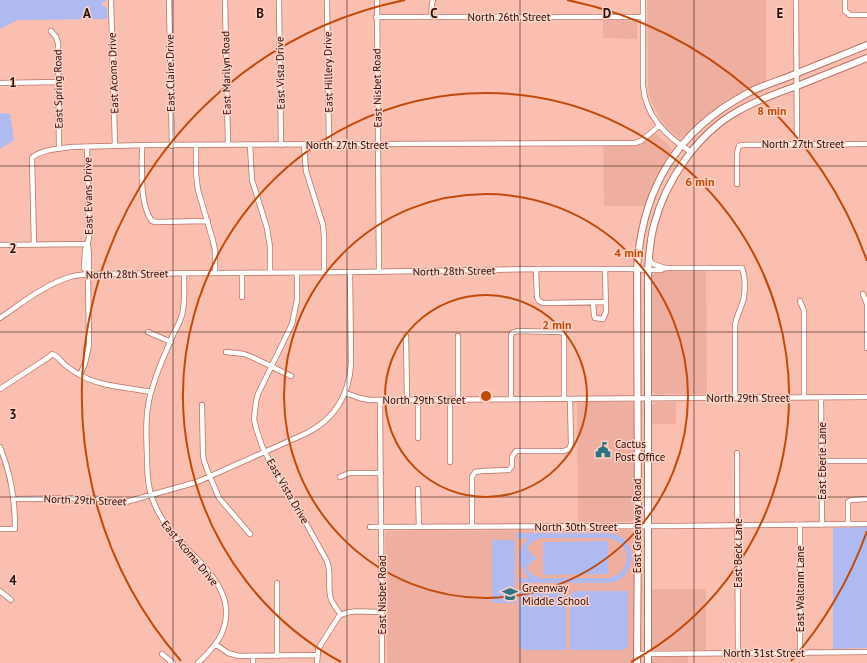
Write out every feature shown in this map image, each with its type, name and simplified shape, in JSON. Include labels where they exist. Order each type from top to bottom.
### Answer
[{"type":"main road","name":"East Greenway Road","points":[[637,663],[637,269],[639,240],[649,202],[662,174],[681,146],[694,132],[718,111],[749,93],[867,45]]},
{"type":"main road","name":"East Greenway Road","points":[[648,663],[648,270],[650,245],[660,206],[672,180],[691,152],[714,128],[726,119],[738,111],[757,102],[867,58]]},
{"type":"main road","points":[[734,102],[738,111]]},
{"type":"main road","points":[[649,202],[660,206]]},
{"type":"main road","points":[[637,316],[648,317]]},
{"type":"street","name":"East Acoma Drive","points":[[111,0],[115,146]]},
{"type":"street","name":"East Claire Drive","points":[[169,0],[172,146]]},
{"type":"street","name":"East Marilyn Road","points":[[225,0],[228,145]]},
{"type":"street","name":"East Vista Drive","points":[[279,0],[281,145]]},
{"type":"street","name":"East Hillery Drive","points":[[327,0],[329,145]]},
{"type":"street","name":"East Nisbet Road","points":[[377,0],[379,272]]},
{"type":"street","points":[[431,17],[433,0]]},
{"type":"street","points":[[642,0],[644,94],[647,104],[652,116],[659,126],[681,146],[691,152]]},
{"type":"street","points":[[796,0],[797,144]]},
{"type":"street","points":[[845,0],[845,11],[850,15],[867,15]]},
{"type":"street","name":"North 26th Street","points":[[376,17],[643,17]]},
{"type":"street","name":"East Spring Road","points":[[51,31],[58,42],[59,149]]},
{"type":"street","points":[[0,83],[58,82]]},
{"type":"street","name":"North 27th Street","points":[[34,244],[32,158],[35,154],[59,149],[115,146],[196,145],[635,142],[641,140],[659,126]]},
{"type":"street","name":"North 27th Street","points":[[737,184],[738,146],[867,144]]},
{"type":"street","points":[[196,145],[196,174],[198,190],[215,250],[215,273]]},
{"type":"street","points":[[250,145],[252,180],[269,236],[270,273]]},
{"type":"street","points":[[304,145],[306,171],[323,225],[324,272]]},
{"type":"street","points":[[142,146],[142,186],[150,219],[156,222],[208,221]]},
{"type":"street","name":"East Evans Drive","points":[[80,375],[89,345],[88,274],[84,268],[85,251],[89,238],[87,147]]},
{"type":"street","points":[[0,245],[88,244]]},
{"type":"street","name":"North 28th Street","points":[[649,259],[653,264],[665,268],[742,268],[744,273],[744,298],[735,326],[735,398]]},
{"type":"street","name":"North 28th Street","points":[[0,318],[54,284],[71,277],[88,274],[297,273],[536,269],[661,270],[665,268]]},
{"type":"street","points":[[536,269],[537,297],[539,302],[606,302]]},
{"type":"street","points":[[593,302],[595,318],[603,319],[606,312],[605,269]]},
{"type":"street","points":[[346,393],[350,377],[351,364],[350,272]]},
{"type":"street","points":[[242,273],[242,297]]},
{"type":"street","name":"East Vista Drive","points":[[297,273],[297,300],[294,317],[258,394],[254,412],[256,428],[265,452],[279,480],[302,516],[327,561],[330,568],[330,597],[341,616]]},
{"type":"street","name":"East Acoma Drive","points":[[184,274],[183,311],[151,392],[146,423],[148,476],[151,496],[156,509],[174,535],[219,585],[226,607],[226,620],[221,634],[215,644],[198,663]]},
{"type":"street","points":[[863,294],[867,304],[867,348]]},
{"type":"street","points":[[800,301],[804,312],[804,397]]},
{"type":"street","points":[[511,399],[511,336],[512,333],[517,331],[564,333],[564,399]]},
{"type":"street","points":[[148,332],[171,342]]},
{"type":"street","points":[[406,336],[407,400]]},
{"type":"street","points":[[458,336],[458,399]]},
{"type":"street","points":[[226,352],[244,354],[291,376]]},
{"type":"street","points":[[0,389],[49,358],[52,354],[57,356],[63,363],[80,375],[97,382],[151,392]]},
{"type":"street","name":"North 29th Street","points":[[14,499],[89,498],[124,502],[151,496],[197,482],[318,427],[334,412],[346,393],[370,400],[867,397]]},
{"type":"street","name":"East Eberle Lane","points":[[821,397],[822,525]]},
{"type":"street","points":[[472,527],[472,477],[475,472],[509,470],[512,466],[512,457],[516,451],[569,450],[571,444],[570,399]]},
{"type":"street","name":"East Nisbet Road","points":[[380,400],[382,663]]},
{"type":"street","points":[[418,400],[418,438]]},
{"type":"street","points":[[450,400],[450,462]]},
{"type":"street","points":[[202,405],[204,461],[220,498],[250,534]]},
{"type":"street","points":[[0,447],[8,470],[14,499],[15,529],[0,529]]},
{"type":"street","name":"East Beck Lane","points":[[737,453],[738,653]]},
{"type":"street","points":[[822,461],[867,461]]},
{"type":"street","points":[[340,477],[349,474],[381,473]]},
{"type":"street","points":[[418,490],[419,527]]},
{"type":"street","points":[[848,524],[848,502],[851,500],[867,499]]},
{"type":"street","name":"North 30th Street","points":[[382,527],[738,526],[867,524]]},
{"type":"street","name":"East Waltann Lane","points":[[800,525],[800,653]]},
{"type":"street","points":[[370,527],[382,527]]},
{"type":"street","points":[[277,583],[277,656]]},
{"type":"street","points":[[0,591],[11,600]]},
{"type":"street","points":[[317,663],[317,655],[320,646],[335,622],[341,616],[352,612],[382,612]]},
{"type":"street","points":[[215,644],[233,655],[317,655]]},
{"type":"street","name":"North 31st Street","points":[[637,654],[867,652]]},
{"type":"street","points":[[162,654],[173,663]]},
{"type":"street","points":[[253,656],[253,663]]},
{"type":"shaded area","points":[[0,0],[106,0],[102,3],[102,5],[107,8],[107,19],[18,20],[0,29]]},
{"type":"shaded area","points":[[647,0],[766,0],[766,81],[727,100],[686,136],[678,137],[668,129],[659,117],[649,94]]},
{"type":"shaded area","points":[[603,20],[636,21],[637,39],[603,38]]},
{"type":"shaded area","points":[[0,113],[10,114],[14,140],[0,149]]},
{"type":"shaded area","points":[[656,134],[670,146],[672,150],[657,176],[644,206],[604,206],[603,146],[642,144]]},
{"type":"shaded area","points":[[706,270],[707,394],[655,394],[651,389],[651,276],[657,271]]},
{"type":"shaded area","points":[[577,402],[631,402],[634,404],[634,519],[631,522],[578,522]]},
{"type":"shaded area","points":[[656,402],[676,402],[676,424],[652,424],[652,405]]},
{"type":"shaded area","points":[[867,527],[867,648],[833,649],[833,528]]},
{"type":"shaded area","name":"Greenway Middle School","points":[[629,530],[634,534],[634,663],[387,663],[385,533],[388,531]]},
{"type":"shaded area","points":[[516,533],[611,533],[626,541],[629,546],[632,557],[630,567],[623,577],[614,582],[519,583],[519,578],[529,578],[520,563],[519,553],[529,539],[516,538]],"holes":[[[542,538],[608,538],[622,545],[626,551],[627,557],[626,564],[622,570],[617,575],[609,578],[541,578],[529,572],[526,568],[534,560],[536,560],[537,557],[534,557],[527,548],[532,543]]]},
{"type":"shaded area","points":[[492,540],[515,540],[515,603],[492,603]]},
{"type":"shaded area","points":[[608,541],[608,574],[543,575],[543,542]]},
{"type":"shaded area","points":[[652,589],[706,589],[706,650],[652,649]]},
{"type":"shaded area","points":[[519,590],[562,591],[566,595],[566,650],[523,650],[519,646]]},
{"type":"shaded area","points":[[575,591],[628,591],[628,646],[624,650],[570,650],[570,595]]},
{"type":"shaded area","points":[[688,656],[688,663],[652,663],[652,660],[656,657]]},
{"type":"place","name":"Cactus Post Office","points":[[603,450]]},
{"type":"place","name":"Greenway Middle School","points":[[510,594]]}]
